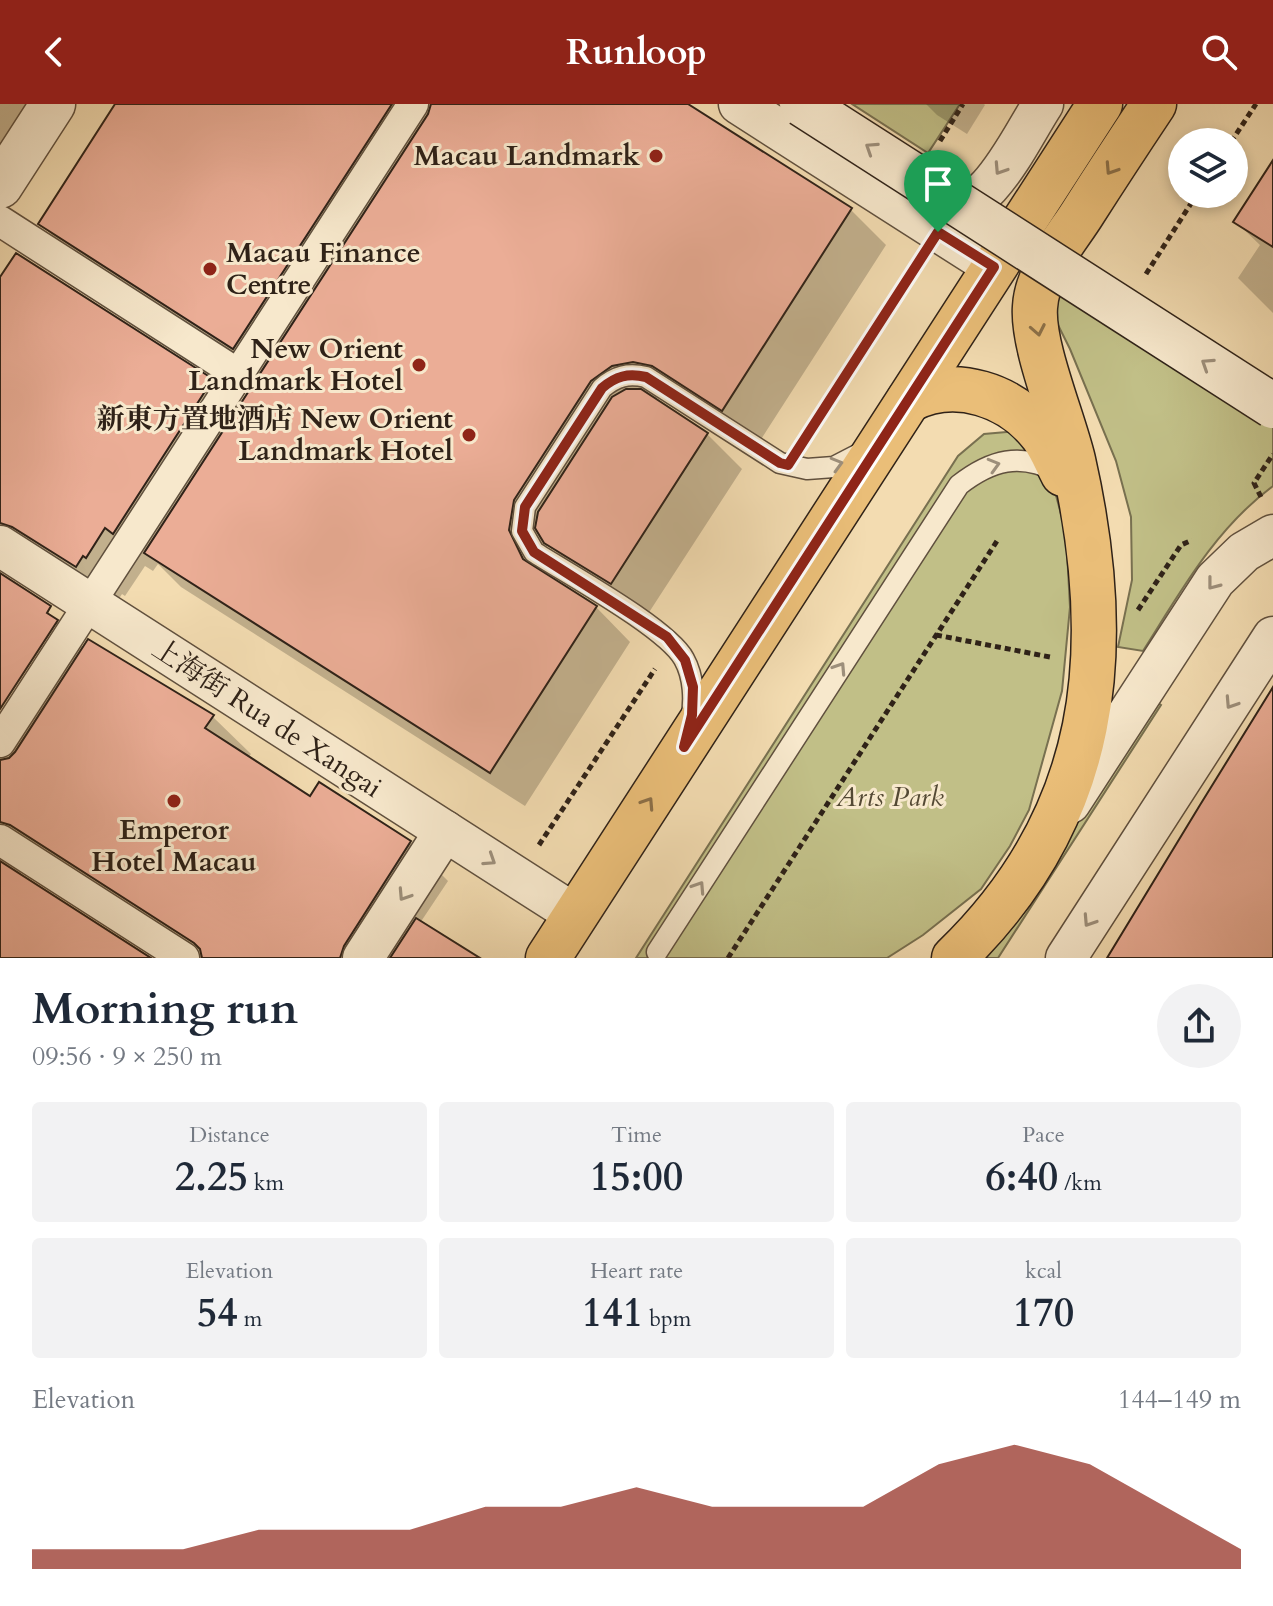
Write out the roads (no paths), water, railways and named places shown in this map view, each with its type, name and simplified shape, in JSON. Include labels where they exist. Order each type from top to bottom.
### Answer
[{"type":"main road","points":[[0,186],[53,104]]},
{"type":"main road","points":[[802,104],[1273,406]]},
{"type":"main road","points":[[548,958],[1100,104]]},
{"type":"main road","points":[[954,958],[992,918],[1024,874],[1052,824],[1079,754],[1094,666],[1095,604],[1077,477],[1036,324],[1038,291],[1043,274],[1154,104]]},
{"type":"main road","points":[[898,418],[935,391],[953,390],[989,395],[1021,412],[1039,432],[1074,493],[1091,566]]},
{"type":"street","points":[[0,742],[413,104]]},
{"type":"street","points":[[739,104],[994,267]]},
{"type":"street","points":[[898,206],[919,214],[941,215],[972,203],[989,188],[1043,104]]},
{"type":"street","points":[[0,221],[238,374]]},
{"type":"street","points":[[970,958],[1215,580],[1244,552],[1273,535]]},
{"type":"street","name":"上海街 Rua de Xangai","points":[[0,546],[576,915]]},
{"type":"street","points":[[1066,958],[1273,637]]},
{"type":"street","points":[[363,958],[445,831]]},
{"type":"street","points":[[0,840],[184,958]]},
{"type":"lane","points":[[684,747],[692,715],[693,687],[685,660],[667,637],[534,552],[522,531],[525,507],[602,388],[621,375],[646,377],[780,463],[807,469],[834,467],[859,456],[898,418]]},
{"type":"lane","points":[[657,952],[959,485],[979,469],[1000,462],[1033,462],[1063,475]]},
{"type":"place","name":"Macau Landmark","points":[[656,156]]},
{"type":"place","name":"Macau Finance Centre","points":[[210,269]]},
{"type":"place","name":"New Orient Landmark Hotel","points":[[419,365]]},
{"type":"place","name":"新東方置地酒店 New Orient Landmark Hotel","points":[[469,435]]},
{"type":"place","name":"Emperor Hotel Macau","points":[[174,801]]},
{"type":"park label","name":"Arts Park","points":[[890,797]]}]
